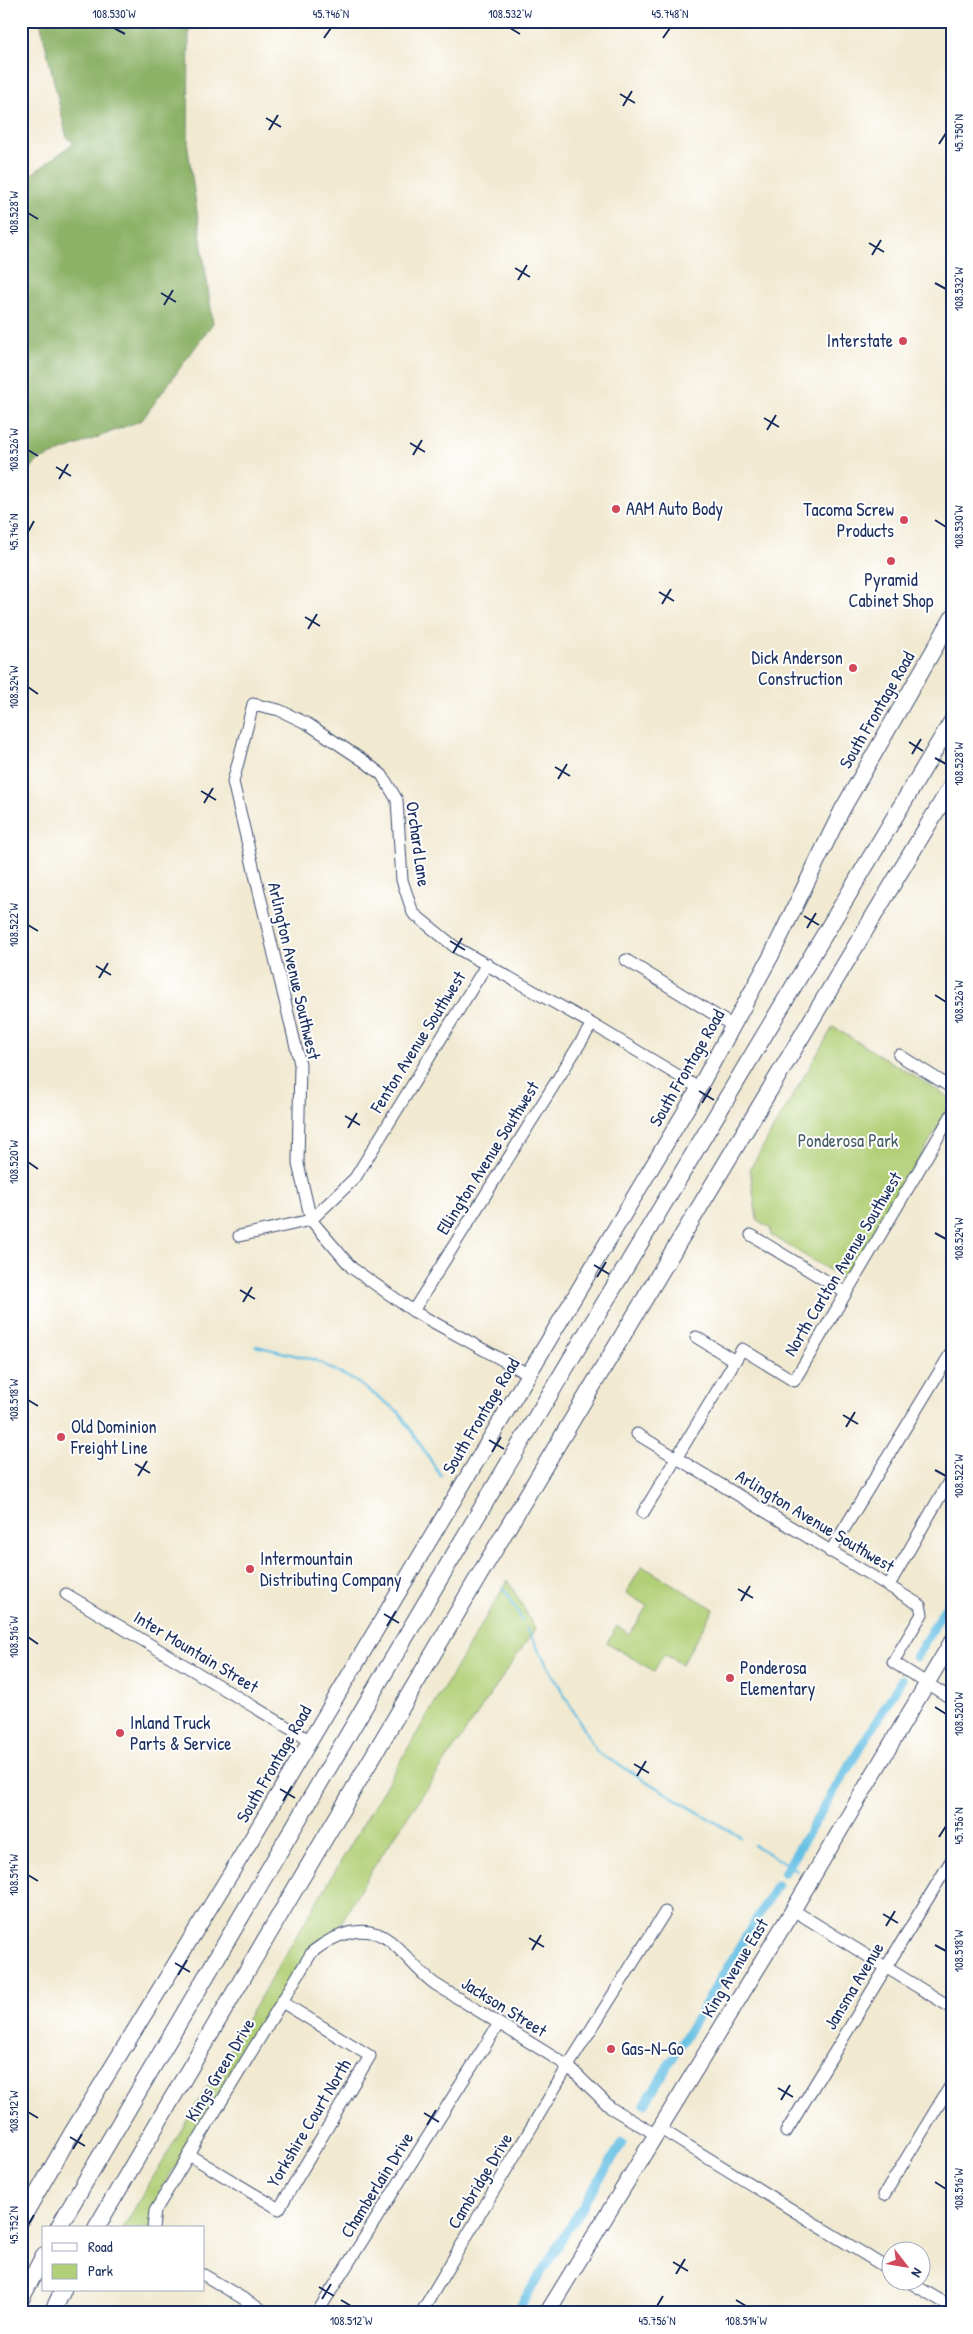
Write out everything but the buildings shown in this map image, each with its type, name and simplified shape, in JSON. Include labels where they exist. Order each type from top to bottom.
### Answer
[{"type":"highway","points":[[59,2226],[449,1563],[952,721]]},
{"type":"highway","points":[[97,2226],[477,1579],[952,784]]},
{"type":"highway","points":[[21,2299],[42,2259]]},
{"type":"highway","points":[[52,2313],[62,2292]]},
{"type":"main road","name":"South Frontage Road","points":[[21,2221],[71,2134],[208,1913],[309,1740],[699,1088],[771,956],[842,810],[952,618]]},
{"type":"main road","name":"King Avenue East","points":[[546,2313],[793,1910],[952,1641]]},
{"type":"street","name":"Orchard Lane","points":[[253,704],[279,710],[308,724],[364,760],[382,775],[397,800],[402,880],[414,913],[455,947],[592,1024],[699,1088]]},
{"type":"street","name":"Arlington Avenue Southwest","points":[[253,704],[233,782],[300,1064],[298,1164],[311,1220],[352,1268],[413,1311],[528,1374]]},
{"type":"street","points":[[626,960],[733,1026]]},
{"type":"street","name":"Fenton Avenue Southwest","points":[[311,1220],[355,1178],[487,964]]},
{"type":"street","name":"Ellington Avenue Southwest","points":[[413,1311],[592,1024]]},
{"type":"street","points":[[899,1055],[952,1088]]},
{"type":"street","name":"North Carlton Avenue Southwest","points":[[736,1361],[742,1350],[794,1380],[952,1114]]},
{"type":"street","points":[[239,1236],[311,1220]]},
{"type":"street","points":[[751,1236],[846,1293]]},
{"type":"street","points":[[644,1513],[736,1361],[696,1337]]},
{"type":"street","points":[[830,1552],[952,1351]]},
{"type":"street","name":"Arlington Avenue Southwest","points":[[637,1434],[920,1605],[922,1614],[893,1662],[928,1683]]},
{"type":"street","points":[[888,1585],[952,1476]]},
{"type":"street","name":"Inter Mountain Street","points":[[66,1594],[309,1740]]},
{"type":"street","points":[[928,1683],[952,1698]]},
{"type":"street","name":"Jansma Avenue","points":[[786,2132],[952,1859]]},
{"type":"street","points":[[793,1910],[952,2008]]},
{"type":"street","name":"Cambridge Drive","points":[[421,2313],[444,2286],[568,2066],[665,1912]]},
{"type":"street","name":"Jackson Street","points":[[330,1939],[351,1932],[368,1932],[389,1941],[418,1972],[434,1984],[498,2025],[568,2066],[611,2108],[657,2131],[880,2264]]},
{"type":"street","name":"Kings Green Drive","points":[[153,2226],[155,2211],[312,1952],[330,1939]]},
{"type":"street","name":"Yorkshire Court North","points":[[188,2155],[279,2209],[370,2056],[282,2002]]},
{"type":"street","name":"Chamberlain Drive","points":[[317,2313],[498,2025]]},
{"type":"street","points":[[884,2195],[952,2083]]},
{"type":"street","points":[[205,2276],[267,2313]]},
{"type":"street","points":[[926,2292],[952,2307]]},
{"type":"green space","points":[[40,21],[189,21],[188,149],[213,323],[142,420],[39,460],[21,478],[21,182],[74,143],[67,138]]},
{"type":"green space","name":"Ponderosa Park","points":[[833,1027],[952,1099],[952,1103],[847,1281],[771,1235],[770,1228],[757,1220],[750,1169]]},
{"type":"green space","points":[[642,1566],[714,1609],[682,1664],[664,1654],[654,1671],[607,1643],[617,1626],[630,1634],[647,1606],[626,1593]]},
{"type":"green space","points":[[508,1580],[535,1629],[371,1871],[340,1925],[330,1939],[312,1952],[159,2192],[153,2226],[124,2226]]},
{"type":"waterway","points":[[256,1346],[315,1360],[357,1382],[399,1412],[441,1476]]},
{"type":"waterway","points":[[503,1587],[522,1620]]},
{"type":"waterway","points":[[916,1657],[952,1596]]},
{"type":"waterway","points":[[526,1628],[597,1752],[740,1837]]},
{"type":"waterway","points":[[784,1873],[902,1679]]},
{"type":"waterway","points":[[754,1845],[797,1870]]},
{"type":"waterway","points":[[645,2104],[777,1885]]},
{"type":"waterway","points":[[516,2313],[622,2143]]},
{"type":"place","name":"Interstate","points":[[903,341]]},
{"type":"place","name":"AAM Auto Body","points":[[616,509]]},
{"type":"place","name":"Tacoma Screw Products","points":[[904,520]]},
{"type":"place","name":"Pyramid Cabinet Shop","points":[[891,561]]},
{"type":"place","name":"Dick Anderson Construction","points":[[853,668]]},
{"type":"place","name":"Old Dominion Freight Line","points":[[61,1437]]},
{"type":"place","name":"Intermountain Distributing Company","points":[[250,1569]]},
{"type":"place","name":"Ponderosa Elementary","points":[[730,1678]]},
{"type":"place","name":"Inland Truck Parts & Service","points":[[120,1733]]},
{"type":"place","name":"Gas-N-Go","points":[[611,2049]]}]
